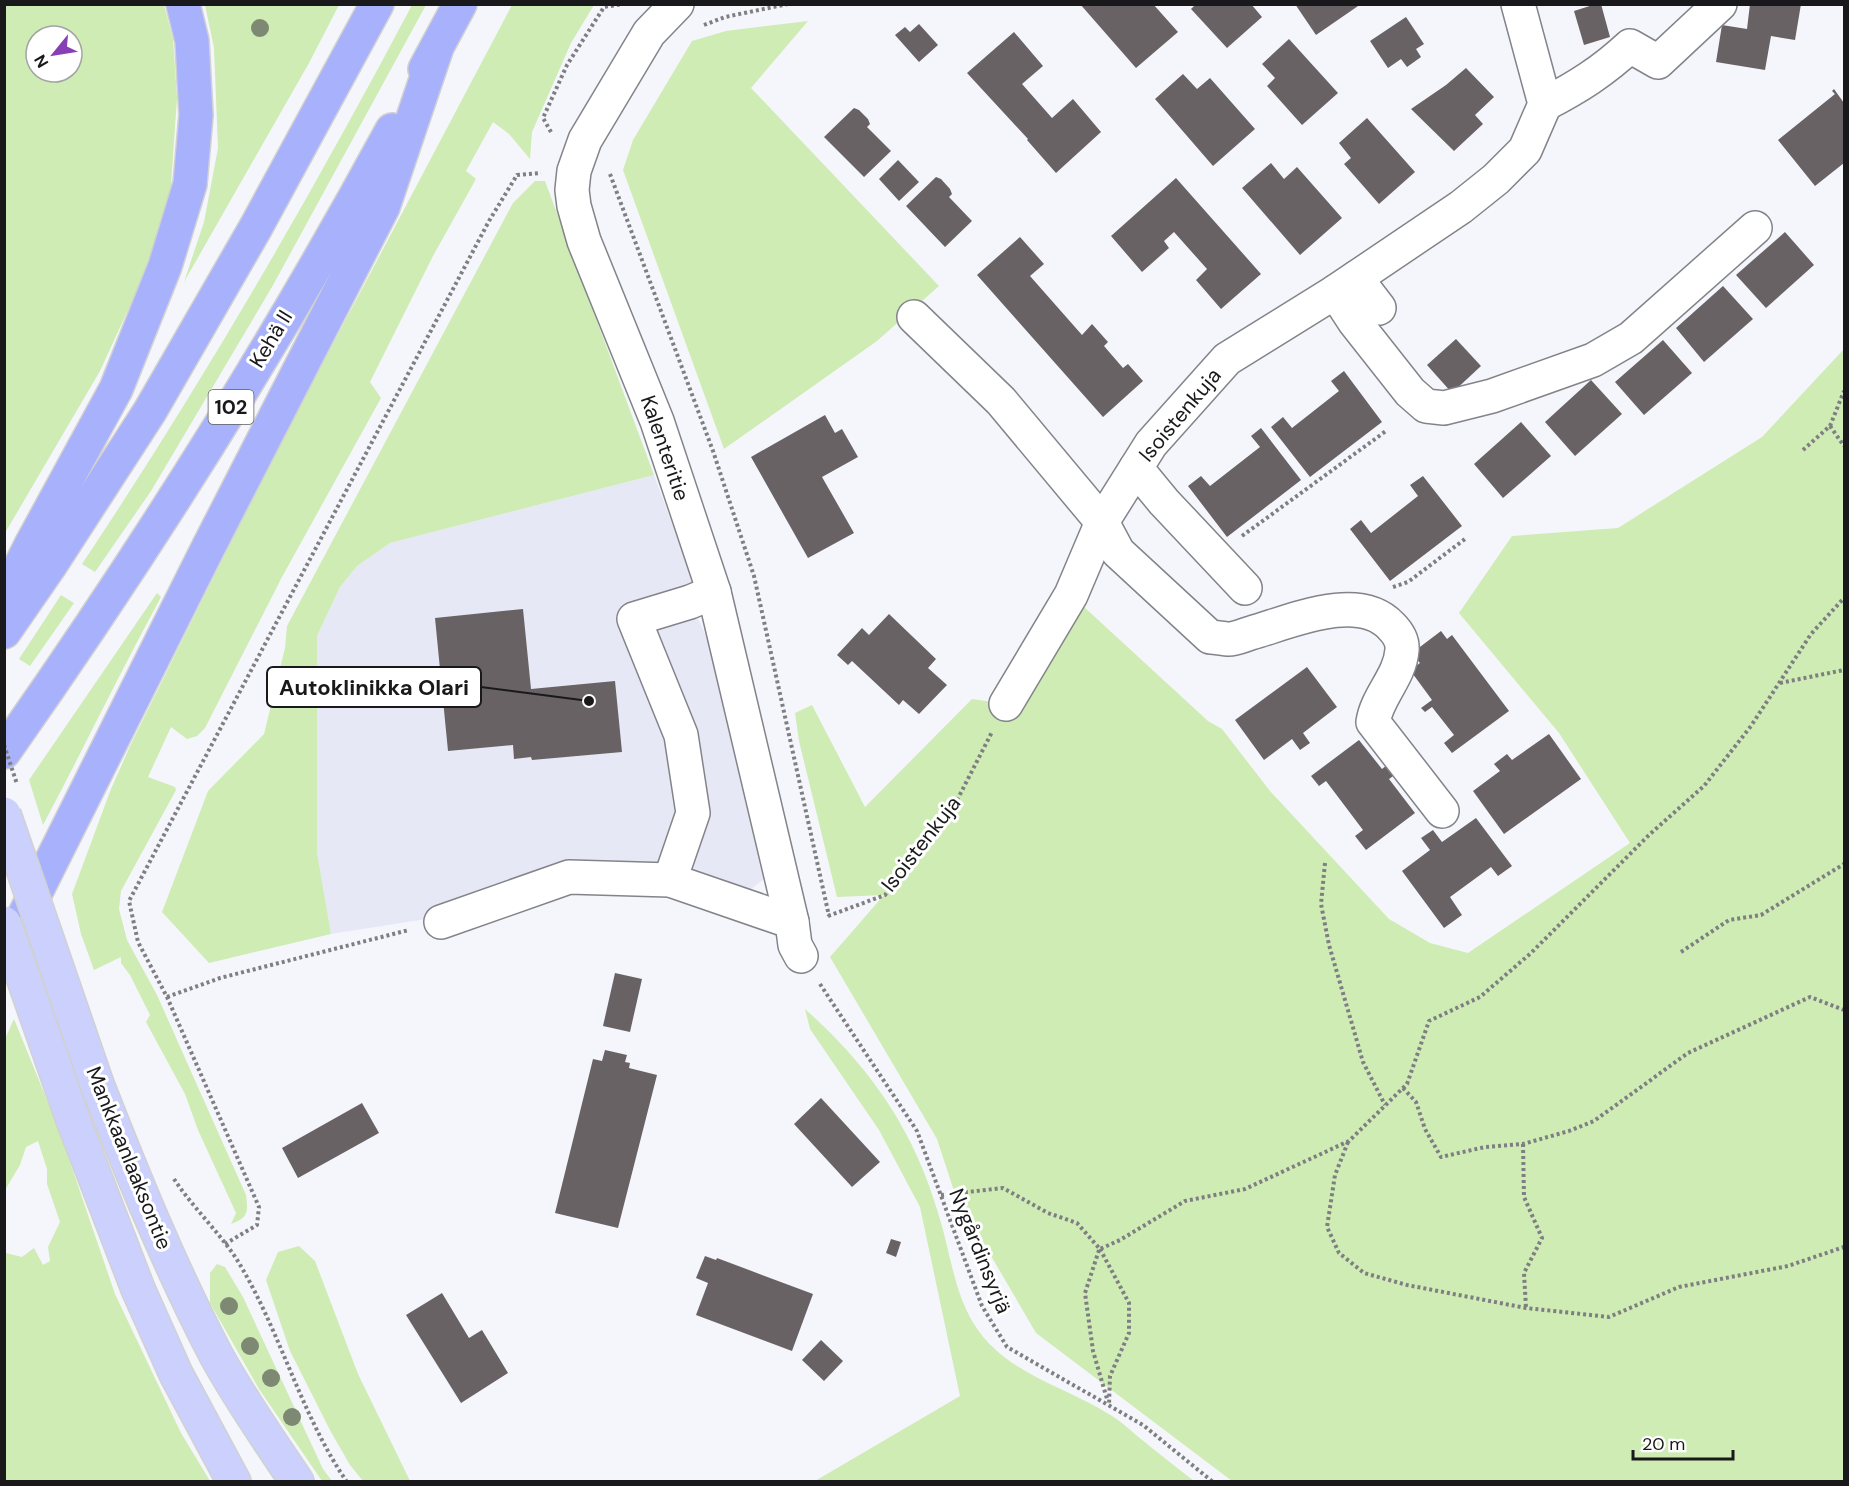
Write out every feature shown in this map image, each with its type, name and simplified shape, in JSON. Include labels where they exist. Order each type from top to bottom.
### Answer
[{"type":"highway","points":[[4,599],[31,544],[116,389],[168,256],[190,184],[196,115],[192,41],[183,4]]},
{"type":"highway","points":[[4,632],[150,411],[255,227],[377,4]]},
{"type":"highway","name":"Kehä II","points":[[4,752],[192,472],[360,189],[460,4]]},
{"type":"highway","points":[[4,956],[382,207],[436,50]]},
{"type":"main road","name":"Mankkaanlaaksontie","points":[[4,814],[97,1084],[165,1250],[217,1356],[297,1482]]},
{"type":"main road","name":"Mankkaanlaaksontie","points":[[4,923],[73,1120],[138,1289],[176,1374],[234,1482]]},
{"type":"street","points":[[1518,4],[1545,104],[1578,87],[1607,67],[1630,46],[1658,62],[1720,4]]},
{"type":"street","name":"Kalenteritie","points":[[688,16],[649,33],[585,140],[574,171],[572,190],[584,241],[657,421],[714,592],[792,922],[795,945],[801,956]]},
{"type":"street","name":"Isoistenkuja","points":[[1006,704],[1071,595],[1102,522],[1151,444],[1227,359],[1346,285],[1461,207],[1496,179],[1525,150],[1545,104]]},
{"type":"street","points":[[1346,285],[1354,321],[1410,392],[1426,406],[1444,408],[1492,396],[1593,360],[1631,338],[1755,228]]},
{"type":"street","points":[[1346,285],[1379,309]]},
{"type":"street","points":[[914,317],[1002,401],[1102,522],[1118,552],[1210,637],[1230,639],[1300,618],[1336,611],[1362,610],[1389,624],[1400,636],[1403,649],[1399,666],[1375,710],[1373,722],[1442,811]]},
{"type":"street","points":[[1136,468],[1164,502],[1245,588]]},
{"type":"street","points":[[670,880],[693,813],[681,735],[634,619],[690,602],[714,592]]},
{"type":"street","points":[[441,922],[569,877],[670,880],[792,922]]},
{"type":"path","points":[[574,171],[543,118],[567,65],[604,7],[623,4]]},
{"type":"path","points":[[688,16],[724,16],[788,4]]},
{"type":"path","points":[[225,1244],[257,1225],[259,1207],[167,997],[138,942],[129,902],[489,220],[517,175],[574,171],[610,176],[611,166]]},
{"type":"path","points":[[1803,450],[1830,426],[1845,391]]},
{"type":"path","points":[[1830,426],[1845,446]]},
{"type":"path","points":[[1214,556],[1386,431]]},
{"type":"path","points":[[1387,586],[1394,587],[1408,582],[1465,539]]},
{"type":"path","points":[[1109,1405],[1092,1351],[1085,1293],[1100,1249],[1120,1240],[1185,1201],[1245,1189],[1348,1141],[1407,1084],[1429,1021],[1480,997],[1531,953],[1649,835],[1704,786],[1751,726],[1811,634],[1845,598]]},
{"type":"path","points":[[1779,683],[1845,670]]},
{"type":"path","name":"Isoistenkuja","points":[[792,922],[829,916],[885,895],[952,810],[1006,704]]},
{"type":"path","points":[[1325,863],[1321,904],[1329,945],[1363,1062],[1385,1105]]},
{"type":"path","points":[[1682,951],[1729,920],[1761,915],[1845,864]]},
{"type":"path","points":[[167,997],[220,978],[441,922]]},
{"type":"path","name":"Nygårdinsyrjä","points":[[801,956],[917,1131],[982,1306],[1007,1347],[1143,1425],[1213,1482]]},
{"type":"path","points":[[1403,1088],[1416,1102],[1425,1129],[1441,1157],[1485,1147],[1523,1144],[1594,1121],[1688,1053],[1810,997],[1845,1010]]},
{"type":"path","points":[[1348,1141],[1335,1175],[1327,1227],[1339,1253],[1364,1273],[1407,1285],[1526,1308],[1609,1317],[1679,1287],[1788,1266],[1845,1247]]},
{"type":"path","points":[[1523,1144],[1524,1197],[1542,1238],[1524,1273],[1526,1308]]},
{"type":"path","points":[[171,1175],[238,1261],[262,1306],[328,1454],[347,1482]]},
{"type":"path","points":[[941,1195],[1003,1188],[1048,1213],[1077,1223],[1100,1249],[1129,1302],[1129,1333],[1110,1376],[1109,1405]]},
{"type":"shaded area","points":[[654,475],[694,583],[690,602],[709,642],[750,806],[764,879],[745,894],[627,869],[439,917],[331,934],[317,852],[317,636],[340,587],[357,566],[390,543]]},
{"type":"green space","points":[[5,5],[164,5],[173,39],[177,98],[170,200],[138,288],[100,371],[5,533]]},
{"type":"green space","points":[[205,5],[339,5],[309,63],[184,282],[204,222],[218,148],[214,48]]},
{"type":"green space","points":[[412,5],[426,5],[272,287],[151,491],[95,572],[82,564],[170,428],[254,289],[335,148]]},
{"type":"green space","points":[[512,5],[594,5],[571,43],[532,132],[530,159],[509,134],[493,122],[466,171],[476,179],[433,256],[370,382],[381,398],[282,577],[205,728],[197,736],[187,739],[171,727],[148,777],[175,787],[176,790],[121,891],[119,909],[127,940],[157,995],[246,1195],[246,1213],[241,1219],[231,1224],[236,1213],[198,1130],[185,1094],[146,1022],[150,1015],[130,975],[121,963],[121,957],[94,970],[81,934],[72,894],[111,789],[130,746],[269,465]]},
{"type":"green space","points":[[808,21],[751,88],[939,286],[877,341],[724,449],[623,170],[633,140],[692,41],[726,31]]},
{"type":"green space","points":[[535,181],[545,181],[654,475],[390,543],[357,566],[340,587],[317,636],[317,852],[331,934],[209,963],[162,912],[208,791],[264,734],[285,648],[287,626],[513,203]]},
{"type":"green space","points":[[1844,349],[1844,1481],[1232,1481],[1036,1333],[955,1194],[937,1139],[830,957],[884,895],[837,897],[799,741],[795,713],[812,705],[865,807],[972,699],[1006,704],[1071,595],[1208,721],[1222,729],[1270,791],[1389,919],[1430,943],[1468,953],[1630,843],[1559,733],[1459,613],[1512,536],[1618,528],[1762,437]]},
{"type":"green space","points":[[157,593],[161,597],[43,825],[29,780]]},
{"type":"green space","points":[[61,595],[74,603],[30,666],[19,659]]},
{"type":"green space","points":[[805,1009],[851,1055],[870,1078],[903,1129],[929,1185],[967,1312],[987,1341],[1002,1355],[1037,1378],[1116,1418],[1194,1481],[815,1481],[960,1396],[920,1207],[879,1130],[810,1029]]},
{"type":"green space","points":[[14,1019],[58,1127],[115,1294],[181,1433],[210,1481],[5,1481],[5,1256],[6,1253],[22,1257],[34,1248],[43,1265],[50,1261],[48,1247],[60,1222],[47,1184],[47,1169],[38,1141],[26,1147],[20,1165],[5,1190],[5,1039]]},
{"type":"green space","points":[[299,1246],[315,1261],[358,1374],[410,1481],[363,1481],[350,1465],[331,1432],[290,1351],[266,1280],[278,1252]]},
{"type":"green space","points":[[217,1264],[225,1267],[243,1297],[323,1469],[332,1481],[322,1481],[259,1389],[210,1303],[210,1273]]},
{"type":"building","points":[[1080,4],[1153,4],[1178,32],[1136,68]]},
{"type":"building","points":[[1196,4],[1251,4],[1262,17],[1227,48],[1191,9]]},
{"type":"building","points":[[1295,4],[1361,4],[1316,35]]},
{"type":"building","points":[[1601,4],[1610,37],[1584,45],[1574,11]]},
{"type":"building","points":[[1750,4],[1801,4],[1795,40],[1771,36],[1765,70],[1716,62],[1722,25],[1747,29]]},
{"type":"building","points":[[1406,17],[1424,44],[1416,49],[1421,57],[1407,67],[1401,59],[1388,68],[1370,41]]},
{"type":"building","points":[[919,24],[938,45],[919,62],[895,35],[905,27],[910,32]]},
{"type":"building","points":[[1014,32],[1043,66],[1022,84],[1052,118],[1073,99],[1101,132],[1056,173],[967,73]]},
{"type":"building","points":[[1289,39],[1338,93],[1302,125],[1267,86],[1275,78],[1262,64]]},
{"type":"building","points":[[1466,68],[1494,97],[1475,115],[1483,124],[1454,151],[1411,109]]},
{"type":"building","points":[[1183,74],[1197,89],[1210,78],[1255,129],[1213,166],[1155,99]]},
{"type":"building","points":[[1834,89],[1844,103],[1844,163],[1815,186],[1778,140],[1835,94],[1832,91]]},
{"type":"building","points":[[854,108],[868,119],[870,124],[867,127],[891,151],[864,177],[824,137]]},
{"type":"building","points":[[1367,118],[1415,172],[1379,204],[1344,164],[1351,158],[1339,143]]},
{"type":"building","points":[[898,160],[919,182],[899,201],[879,179]]},
{"type":"building","points":[[1271,163],[1284,179],[1297,167],[1342,218],[1300,255],[1242,188]]},
{"type":"building","points":[[936,177],[950,189],[952,194],[949,197],[972,221],[945,247],[906,206]]},
{"type":"building","points":[[1176,178],[1261,274],[1221,309],[1196,280],[1207,269],[1174,232],[1164,241],[1169,248],[1142,272],[1111,236]]},
{"type":"building","points":[[1785,232],[1814,265],[1766,308],[1736,275]]},
{"type":"building","points":[[1020,237],[1044,264],[1030,276],[1082,335],[1092,324],[1108,342],[1104,346],[1123,368],[1128,364],[1143,381],[1103,417],[977,275]]},
{"type":"building","points":[[1723,286],[1753,319],[1704,362],[1676,328]]},
{"type":"building","points":[[1456,339],[1481,366],[1452,393],[1427,365]]},
{"type":"building","points":[[1663,340],[1692,373],[1644,415],[1615,382]]},
{"type":"building","points":[[1344,371],[1382,422],[1310,477],[1271,427],[1283,417],[1292,428],[1339,391],[1331,381]]},
{"type":"building","points":[[1591,380],[1622,414],[1575,456],[1545,422]]},
{"type":"building","points":[[825,415],[835,433],[842,429],[858,457],[822,477],[854,533],[808,558],[751,457]]},
{"type":"building","points":[[1521,422],[1551,456],[1503,498],[1474,464]]},
{"type":"building","points":[[1261,428],[1301,480],[1227,537],[1188,486],[1201,476],[1210,486],[1260,447],[1251,436]]},
{"type":"building","points":[[1423,476],[1462,526],[1390,581],[1350,529],[1361,520],[1371,533],[1418,496],[1410,485]]},
{"type":"building","points":[[523,609],[531,689],[615,681],[622,752],[532,760],[531,757],[514,759],[513,745],[448,751],[435,618]]},
{"type":"building","points":[[889,614],[936,659],[928,668],[947,685],[919,714],[903,700],[899,705],[852,661],[848,665],[837,655],[862,628],[869,635]]},
{"type":"building","points":[[1441,631],[1447,639],[1452,635],[1509,711],[1452,753],[1444,743],[1454,735],[1432,707],[1425,712],[1421,708],[1432,700],[1410,670],[1420,663],[1412,653]]},
{"type":"building","points":[[1307,667],[1337,707],[1303,733],[1310,743],[1300,750],[1292,739],[1264,760],[1235,720]]},
{"type":"building","points":[[1549,734],[1581,779],[1504,834],[1473,791],[1500,771],[1494,764],[1507,754],[1512,760]]},
{"type":"building","points":[[1359,740],[1382,769],[1392,761],[1400,771],[1389,779],[1415,813],[1366,850],[1355,836],[1363,830],[1326,781],[1319,786],[1311,776]]},
{"type":"building","points":[[1476,818],[1512,866],[1498,876],[1491,867],[1450,897],[1462,915],[1444,928],[1402,871],[1430,850],[1421,838],[1433,830],[1442,842]]},
{"type":"building","points":[[615,973],[642,979],[630,1032],[603,1026]]},
{"type":"building","points":[[605,1050],[627,1055],[625,1062],[630,1063],[629,1068],[657,1075],[618,1228],[555,1213],[593,1059],[602,1061]]},
{"type":"building","points":[[821,1098],[880,1162],[852,1187],[794,1124]]},
{"type":"building","points":[[362,1103],[379,1133],[298,1178],[282,1148]]},
{"type":"building","points":[[891,1239],[901,1242],[896,1257],[886,1253]]},
{"type":"building","points":[[705,1256],[716,1260],[717,1258],[813,1294],[792,1351],[696,1315],[708,1283],[696,1278]]},
{"type":"building","points":[[442,1293],[469,1338],[482,1330],[508,1373],[461,1403],[406,1315]]},
{"type":"building","points":[[821,1340],[843,1361],[824,1381],[802,1360]]},
{"type":"place","name":"Autoklinikka Olari","points":[[589,701]]}]
